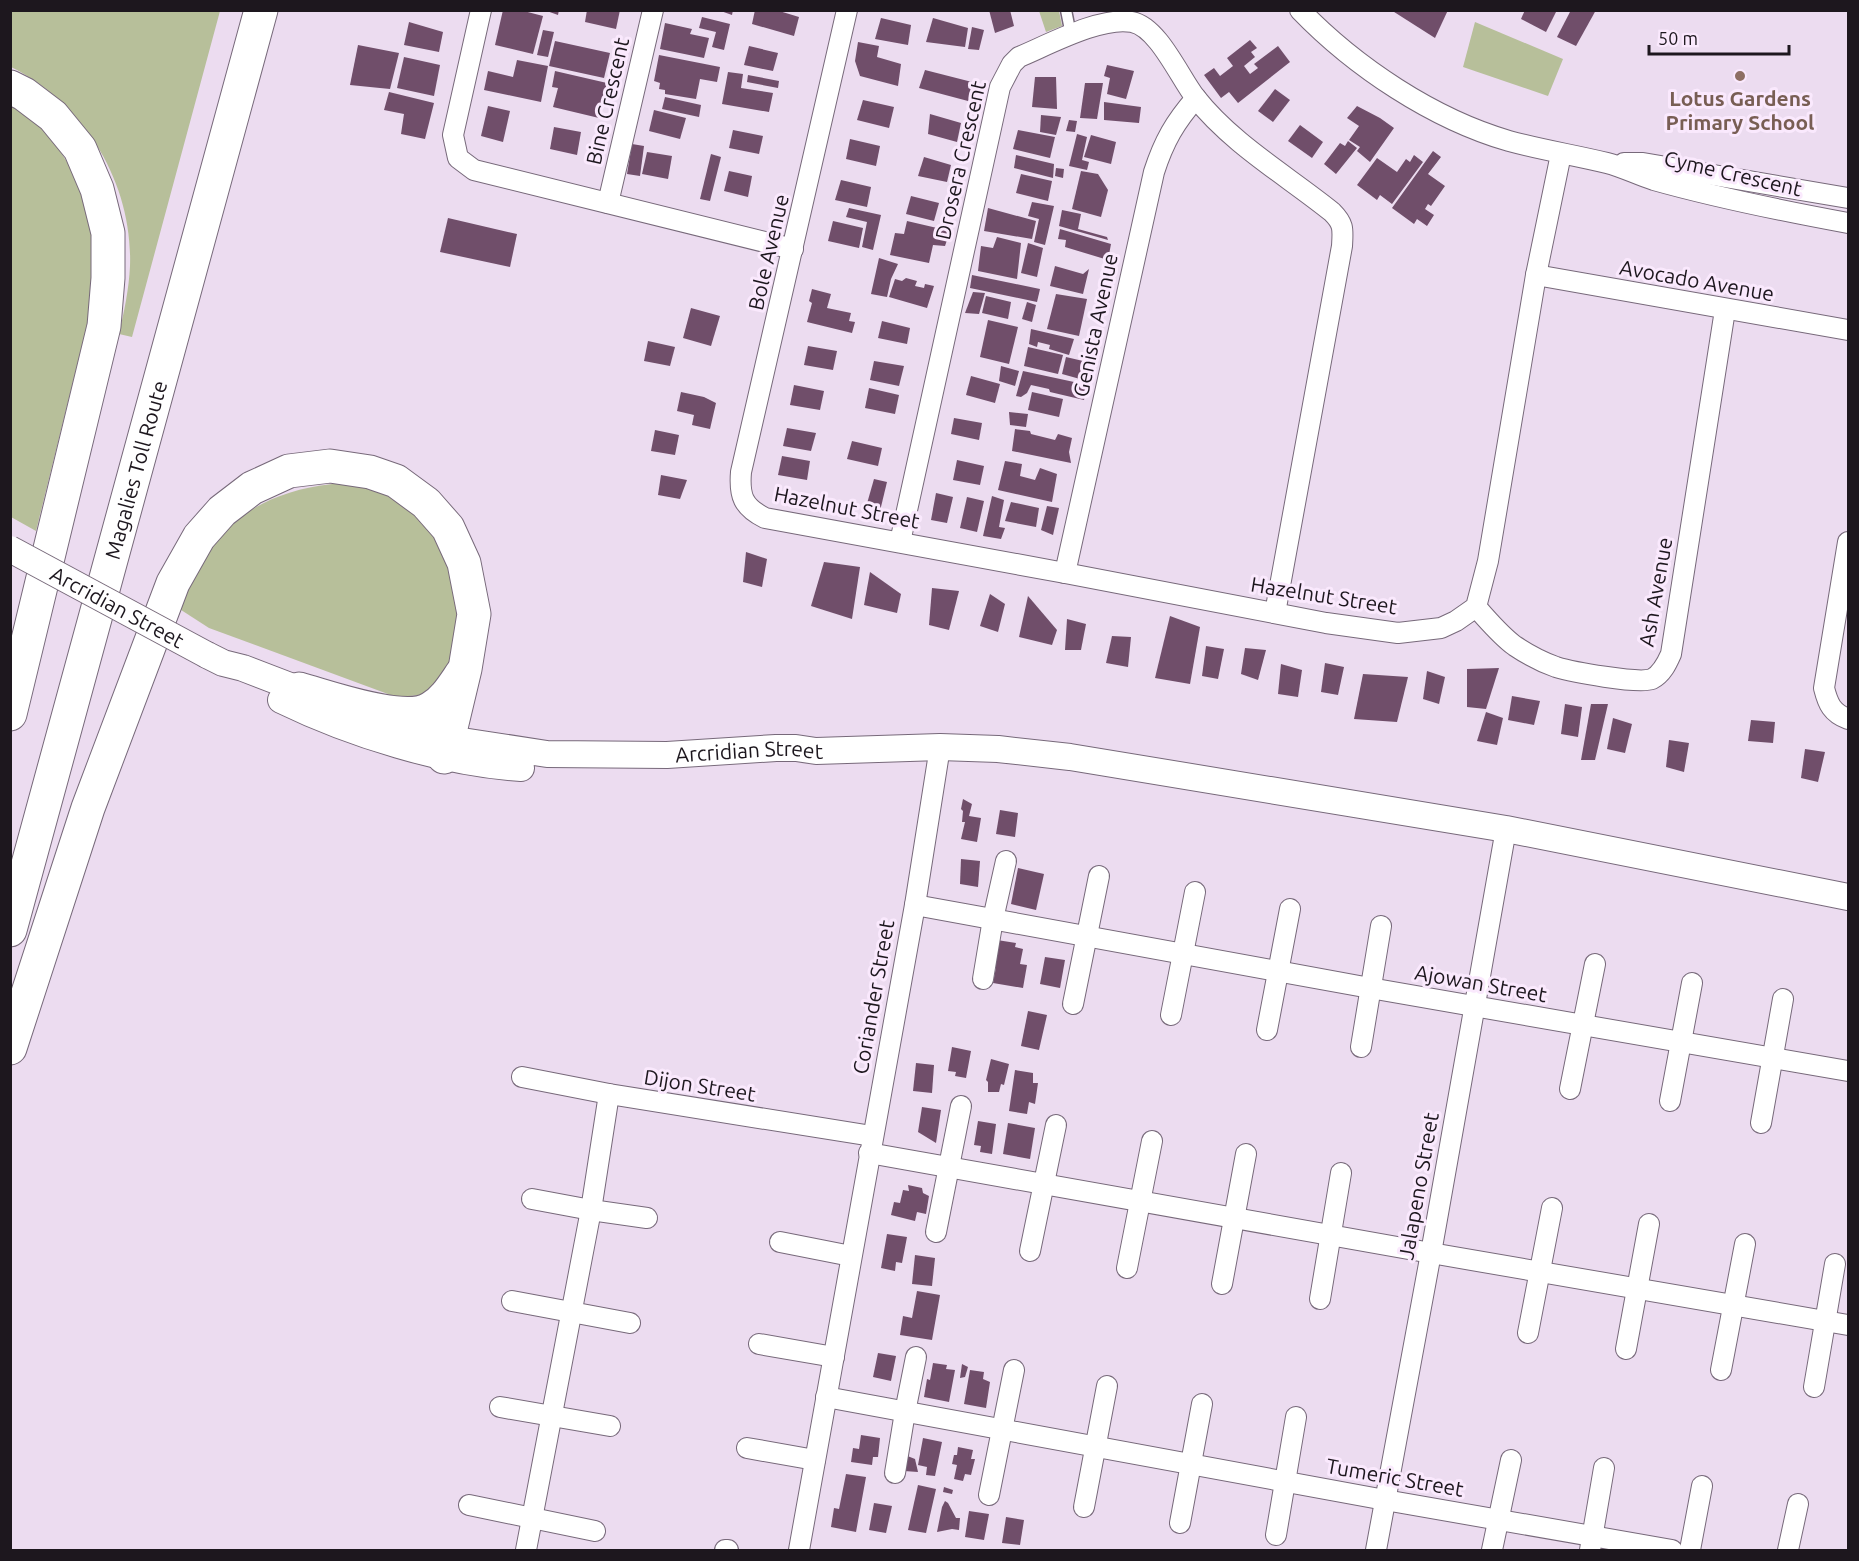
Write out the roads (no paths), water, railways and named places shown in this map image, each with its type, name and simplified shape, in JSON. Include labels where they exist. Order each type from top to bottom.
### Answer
[{"type":"highway","name":"Magalies Toll Route","points":[[10,858],[239,10]]},
{"type":"highway","name":"Magalies Toll Route","points":[[10,930],[261,10]]},
{"type":"highway","points":[[10,87],[24,94],[53,116],[81,149],[97,189],[108,233],[108,278],[104,326],[10,714]]},
{"type":"highway","points":[[10,1048],[88,808],[173,583],[198,537],[222,511],[252,488],[289,471],[330,466],[370,472],[396,482],[426,503],[448,528],[464,563],[474,614],[465,669],[446,748]]},
{"type":"highway","points":[[299,689],[393,714],[411,715],[429,710],[444,699],[465,669]]},
{"type":"street","points":[[481,10],[453,135],[458,158],[474,170],[793,249]]},
{"type":"street","name":"Bine Crescent","points":[[608,203],[653,10]]},
{"type":"street","name":"Bole Avenue","points":[[746,504],[740,489],[741,472],[847,10]]},
{"type":"street","name":"Cyme Crescent","points":[[1300,10],[1324,36],[1379,77],[1436,111],[1472,128],[1508,141],[1609,163],[1651,179],[1706,194],[1848,223]]},
{"type":"street","name":"Drosera Crescent","points":[[900,542],[1000,87],[1012,64],[1019,57],[1094,26],[1130,22],[1141,25],[1152,33],[1196,98],[1234,137],[1332,212],[1340,220],[1343,230],[1342,246],[1275,613]]},
{"type":"street","name":"Genista Avenue","points":[[1065,573],[1154,172],[1170,131],[1196,98]]},
{"type":"street","points":[[1476,607],[1488,561],[1536,276],[1561,154]]},
{"type":"street","name":"Cyme Crescent","points":[[1609,163],[1643,163],[1848,198]]},
{"type":"street","name":"Avocado Avenue","points":[[1536,276],[1848,330]]},
{"type":"street","name":"Ash Avenue","points":[[1476,607],[1514,645],[1557,667],[1628,680],[1651,679],[1666,666],[1671,654],[1725,310]]},
{"type":"street","name":"Hazelnut Street","points":[[746,504],[753,512],[765,518],[1326,623],[1398,633],[1441,627],[1456,621],[1476,607]]},
{"type":"street","points":[[1848,542],[1824,688],[1831,709],[1840,716],[1848,718]]},
{"type":"street","name":"Arcridian Street","points":[[10,549],[215,659],[299,689],[446,748]]},
{"type":"street","name":"Arcridian Street","points":[[215,659],[231,672],[261,690],[371,737],[446,748],[547,754],[667,755],[776,748],[816,751],[939,747],[998,749],[1070,757],[1506,829],[1848,897]]},
{"type":"street","name":"Coriander Street","points":[[799,1551],[915,905],[939,747]]},
{"type":"street","name":"Jalapeno Street","points":[[1376,1551],[1506,829]]},
{"type":"street","points":[[983,979],[1006,861]]},
{"type":"street","points":[[1073,1004],[1099,876]]},
{"type":"street","points":[[1171,1016],[1195,892]]},
{"type":"street","name":"Ajowan Street","points":[[915,905],[1370,988],[1773,1056],[1848,1071]]},
{"type":"street","points":[[1267,1030],[1290,909]]},
{"type":"street","points":[[1360,1047],[1381,926]]},
{"type":"street","points":[[1570,1089],[1595,964]]},
{"type":"street","points":[[1670,1101],[1692,982]]},
{"type":"street","points":[[1761,1122],[1783,999]]},
{"type":"street","name":"Dijon Street","points":[[522,1077],[871,1144],[949,1167],[1848,1325]]},
{"type":"street","points":[[526,1551],[591,1210],[609,1094]]},
{"type":"street","points":[[936,1232],[961,1106]]},
{"type":"street","points":[[1030,1251],[1056,1125]]},
{"type":"street","points":[[1127,1268],[1152,1141]]},
{"type":"street","points":[[1222,1284],[1246,1154]]},
{"type":"street","points":[[1320,1299],[1341,1173]]},
{"type":"street","points":[[532,1199],[646,1218]]},
{"type":"street","points":[[1528,1333],[1552,1208]]},
{"type":"street","points":[[1626,1349],[1649,1224]]},
{"type":"street","points":[[780,1242],[851,1256]]},
{"type":"street","points":[[1721,1370],[1745,1244]]},
{"type":"street","points":[[1814,1387],[1835,1264]]},
{"type":"street","points":[[512,1301],[630,1323]]},
{"type":"street","points":[[759,1344],[834,1356]]},
{"type":"street","points":[[895,1473],[916,1357]]},
{"type":"street","points":[[989,1495],[1014,1370]]},
{"type":"street","points":[[1084,1507],[1107,1386]]},
{"type":"street","name":"Tumeric Street","points":[[826,1397],[1497,1520],[1591,1543],[1672,1551]]},
{"type":"street","points":[[1180,1523],[1202,1404]]},
{"type":"street","points":[[500,1407],[610,1426]]},
{"type":"street","points":[[1276,1535],[1296,1417]]},
{"type":"street","points":[[747,1448],[815,1460]]},
{"type":"street","points":[[1492,1551],[1510,1460]]},
{"type":"street","points":[[1591,1543],[1604,1468]]},
{"type":"street","points":[[1690,1551],[1702,1486]]},
{"type":"street","points":[[1788,1551],[1798,1504]]},
{"type":"street","points":[[469,1505],[595,1532]]},
{"type":"lane","points":[[1066,10],[1071,35]]},
{"type":"place","name":"Lotus Gardens Primary School","points":[[1740,76]]}]
